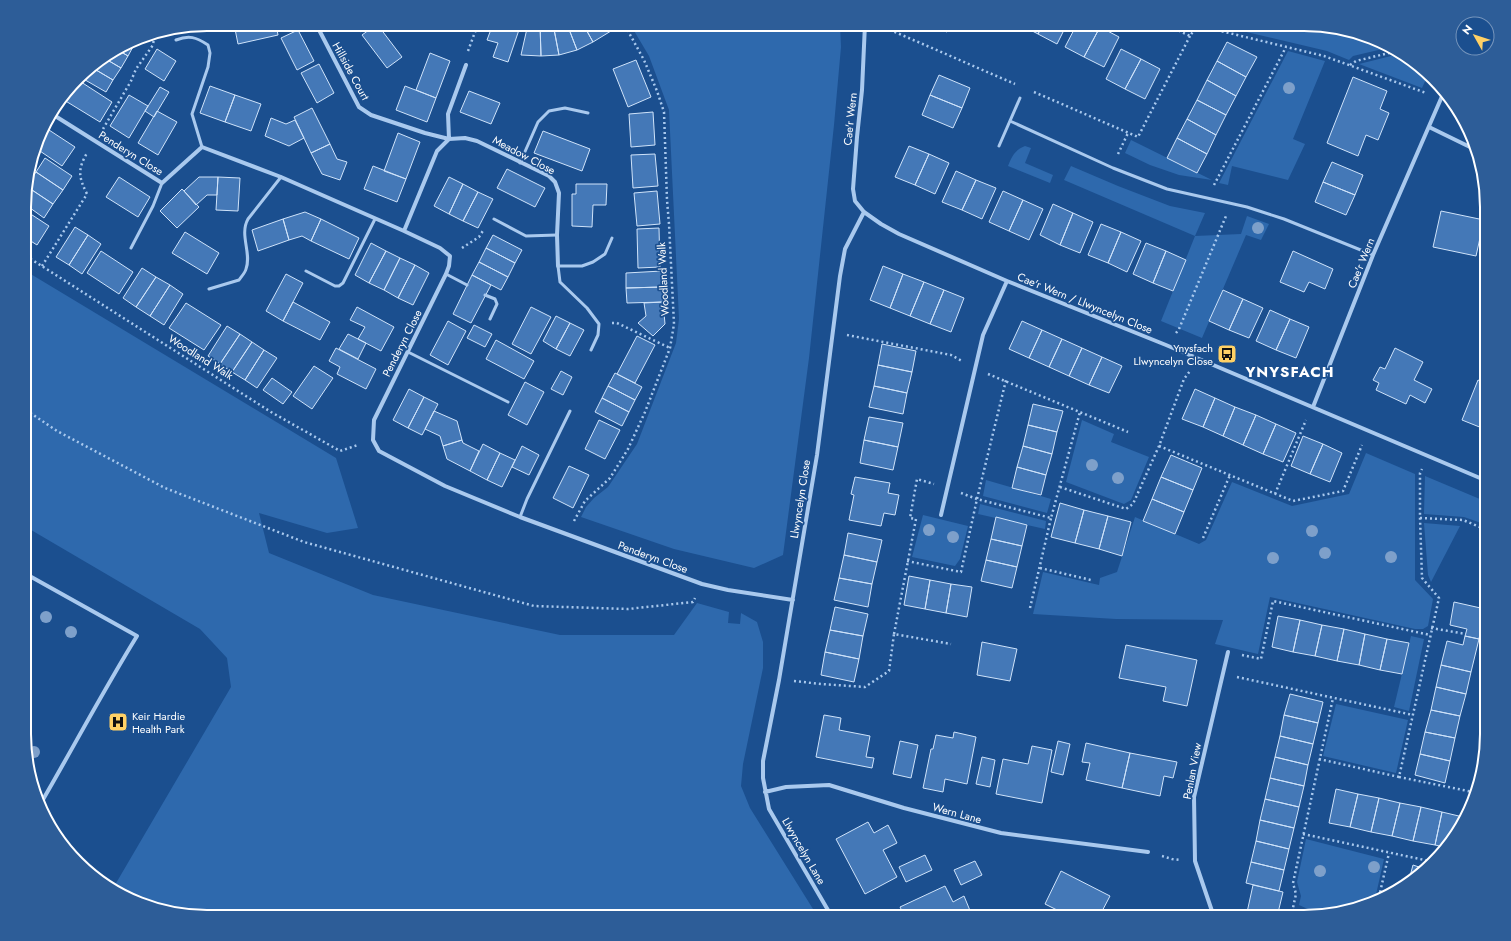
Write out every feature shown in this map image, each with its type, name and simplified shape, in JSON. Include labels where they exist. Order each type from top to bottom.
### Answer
[{"type":"street","name":"Hillside Court","points":[[320,31],[359,107],[370,115],[425,133],[449,139]]},
{"type":"street","name":"Cae'r Wern","points":[[864,212],[855,201],[853,189],[866,31]]},
{"type":"street","points":[[404,231],[437,151],[449,139],[448,114],[466,65]]},
{"type":"street","name":"Cae'r Wern","points":[[1313,407],[1373,255],[1442,97]]},
{"type":"street","name":"Penderyn Close","points":[[56,117],[162,183],[202,147]]},
{"type":"street","points":[[1429,128],[1470,147]]},
{"type":"street","name":"Meadow Close","points":[[449,139],[465,138],[477,141],[549,176],[555,182],[558,193],[558,266]]},
{"type":"street","points":[[202,147],[282,177],[404,231],[440,248],[450,256]]},
{"type":"street","name":"Cae'r Wern / Llwyncelyn Close","points":[[864,212],[899,234],[1007,281],[1166,345],[1368,431]]},
{"type":"street","name":"Llwyncelyn Close","points":[[765,792],[762,778],[763,761],[779,680],[817,455],[840,276],[845,249],[864,212]]},
{"type":"street","name":"Penderyn Close","points":[[450,256],[446,274],[374,420],[374,440],[379,451],[446,486],[520,517],[702,584],[728,590],[793,600]]},
{"type":"street","points":[[941,515],[983,335],[1007,281]]},
{"type":"street","points":[[1368,431],[1480,478]]},
{"type":"street","points":[[31,577],[137,636],[106,687],[43,799]]},
{"type":"street","name":"Penlan View","points":[[1212,910],[1195,861],[1195,793],[1228,652]]},
{"type":"street","name":"Wern Lane","points":[[765,792],[786,788],[829,785],[904,808],[1001,833],[1148,852]]},
{"type":"street","name":"Llwyncelyn Lane","points":[[765,792],[769,808],[828,910]]},
{"type":"lane","points":[[176,40],[185,36],[199,38],[208,45],[210,53],[208,67],[192,114],[202,147]]},
{"type":"lane","points":[[999,146],[1020,98]]},
{"type":"lane","points":[[520,163],[538,122],[549,111],[565,108],[588,114]]},
{"type":"lane","points":[[1010,121],[1113,168],[1167,189],[1231,203],[1284,219],[1373,255]]},
{"type":"lane","points":[[209,289],[239,280],[246,269],[247,258],[244,232],[245,225],[248,219],[282,177]]},
{"type":"lane","points":[[131,248],[153,206],[162,183]]},
{"type":"lane","points":[[306,271],[335,286],[340,286],[343,283],[375,219]]},
{"type":"lane","points":[[494,219],[526,236],[557,235]]},
{"type":"lane","points":[[591,350],[598,335],[599,324],[587,308],[560,282],[558,266],[582,266],[593,262],[605,254],[612,238]]},
{"type":"lane","points":[[446,274],[467,285]]},
{"type":"lane","points":[[486,294],[495,299],[497,304],[490,319]]},
{"type":"lane","points":[[408,352],[508,402]]},
{"type":"lane","points":[[520,517],[527,499],[570,411]]},
{"type":"path","points":[[466,65],[468,53],[476,31]]},
{"type":"path","name":"Woodland Walk","points":[[576,516],[585,500],[610,478],[628,449],[670,348],[674,324],[664,112],[658,91],[644,60],[628,31]]},
{"type":"path","points":[[893,31],[1016,84]]},
{"type":"path","points":[[1180,31],[1190,36]]},
{"type":"path","points":[[1030,90],[1138,137],[1193,31]]},
{"type":"path","points":[[1220,31],[1324,56],[1427,94]]},
{"type":"path","points":[[1210,198],[1213,188],[1286,47]]},
{"type":"path","points":[[1349,65],[1356,61],[1389,53]]},
{"type":"path","points":[[1113,168],[1128,133]]},
{"type":"path","points":[[1166,345],[1179,328],[1219,235],[1231,203]]},
{"type":"path","points":[[450,256],[479,237],[486,226],[494,219]]},
{"type":"path","name":"Woodland Walk","points":[[31,259],[271,412],[340,451],[374,440]]},
{"type":"path","points":[[599,324],[617,323],[670,348]]},
{"type":"path","points":[[1060,487],[1126,509],[1133,504],[1159,446],[1184,380],[1198,359]]},
{"type":"path","points":[[907,561],[961,572],[1006,380]]},
{"type":"path","points":[[1275,494],[1304,424],[1313,407]]},
{"type":"path","points":[[1030,608],[1051,518],[1080,412]]},
{"type":"path","points":[[31,413],[57,431],[165,488],[304,542],[534,606],[628,609],[692,602],[702,584]]},
{"type":"path","points":[[1159,446],[1293,501],[1343,491],[1368,431]]},
{"type":"path","points":[[1399,777],[1431,628],[1439,598],[1422,578],[1420,473],[1428,456]]},
{"type":"path","points":[[1203,538],[1230,475]]},
{"type":"path","points":[[779,680],[865,687],[889,671],[907,561],[916,520],[910,518],[917,479]]},
{"type":"path","points":[[977,499],[1051,518]]},
{"type":"path","points":[[1420,518],[1463,520],[1480,527]]},
{"type":"path","points":[[1040,568],[1091,580]]},
{"type":"path","points":[[1261,659],[1273,601],[1430,635]]},
{"type":"path","points":[[1431,628],[1466,634]]},
{"type":"path","points":[[894,634],[951,644]]},
{"type":"path","points":[[1256,681],[1413,715]]},
{"type":"path","points":[[1293,910],[1296,894],[1293,883],[1333,698]]},
{"type":"path","points":[[1319,759],[1471,792]]},
{"type":"path","points":[[1303,834],[1427,861]]},
{"type":"path","points":[[1148,852],[1172,859],[1195,861]]},
{"type":"path","points":[[1380,893],[1389,853]]},
{"type":"shaded area","points":[[634,31],[840,31],[841,47],[834,125],[809,358],[783,555],[754,568],[674,549],[581,517],[586,507],[594,498],[608,487],[637,444],[676,343],[679,319],[669,110],[649,56]]},
{"type":"shaded area","points":[[1242,31],[1316,31],[1338,34],[1361,40],[1382,49],[1353,56],[1349,60],[1327,51]]},
{"type":"shaded area","points":[[1288,51],[1325,61],[1293,139],[1305,144],[1288,180],[1232,166],[1228,185],[1219,183]]},
{"type":"shaded area","points":[[1393,56],[1411,67],[1426,80],[1422,88],[1359,64]]},
{"type":"shaded area","points":[[1131,140],[1212,180],[1179,175],[1150,165],[1125,153]]},
{"type":"shaded area","points":[[1025,146],[1031,148],[1025,163],[1053,175],[1050,183],[1008,166],[1014,154]]},
{"type":"shaded area","points":[[1071,166],[1170,206],[1205,213],[1195,236],[1064,180]]},
{"type":"shaded area","points":[[1247,216],[1269,224],[1261,240],[1246,235],[1202,338],[1161,321],[1195,236],[1241,234]]},
{"type":"shaded area","points":[[31,274],[336,458],[358,528],[327,533],[259,513],[269,553],[373,595],[560,635],[674,635],[697,603],[729,612],[728,623],[740,624],[741,613],[757,622],[763,642],[763,668],[743,764],[741,786],[750,808],[814,910],[195,910],[173,907],[150,901],[129,892],[116,884],[231,687],[227,658],[200,629],[31,530]]},
{"type":"shaded area","points":[[1082,420],[1114,434],[1111,442],[1149,457],[1131,500],[1124,504],[1066,482]]},
{"type":"shaded area","points":[[1366,453],[1415,474],[1415,580],[1433,599],[1428,626],[1423,629],[1415,629],[1270,597],[1258,654],[1215,644],[1223,620],[1116,619],[1033,614],[1043,572],[1099,585],[1100,578],[1117,572],[1135,517],[1199,544],[1206,540],[1232,482],[1292,506],[1349,494]]},
{"type":"shaded area","points":[[1425,476],[1480,499],[1480,523],[1464,517],[1424,514]]},
{"type":"shaded area","points":[[986,480],[1051,499],[1047,513],[983,496]]},
{"type":"shaded area","points":[[980,504],[1046,521],[1045,529],[978,514]]},
{"type":"shaded area","points":[[923,515],[968,526],[960,559],[955,566],[912,557]]},
{"type":"shaded area","points":[[1424,523],[1460,526],[1431,582],[1428,575]]},
{"type":"shaded area","points":[[1411,636],[1424,639],[1409,711],[1394,707]]},
{"type":"shaded area","points":[[1336,704],[1408,720],[1396,773],[1323,756]]},
{"type":"shaded area","points":[[1306,839],[1384,859],[1376,895],[1350,904],[1310,910],[1299,905],[1301,896],[1297,882]]},
{"type":"building","points":[[235,31],[277,31],[278,35],[238,44]]},
{"type":"building","points":[[299,31],[314,61],[297,70],[281,38]]},
{"type":"building","points":[[367,31],[382,31],[402,57],[387,68],[362,35]]},
{"type":"building","points":[[490,31],[519,31],[508,62],[493,57],[498,43],[487,40]]},
{"type":"building","points":[[526,31],[540,31],[541,56],[521,55]]},
{"type":"building","points":[[540,31],[554,31],[559,55],[541,56]]},
{"type":"building","points":[[554,31],[570,31],[577,50],[559,55]]},
{"type":"building","points":[[570,31],[587,31],[593,42],[577,50]]},
{"type":"building","points":[[587,31],[611,31],[593,42]]},
{"type":"building","points":[[1032,31],[1040,31],[1038,34]]},
{"type":"building","points":[[1040,31],[1064,31],[1057,44],[1038,34]]},
{"type":"building","points":[[1073,31],[1098,31],[1084,57],[1065,47]]},
{"type":"building","points":[[1098,31],[1108,31],[1119,37],[1104,67],[1084,57]]},
{"type":"building","points":[[1227,42],[1257,57],[1246,77],[1217,61]]},
{"type":"building","points":[[133,47],[128,56],[123,53]]},
{"type":"building","points":[[157,49],[176,61],[164,81],[145,69]]},
{"type":"building","points":[[1121,49],[1141,59],[1125,89],[1106,79]]},
{"type":"building","points":[[123,53],[128,56],[121,68],[109,61]]},
{"type":"building","points":[[430,53],[450,61],[436,98],[416,90]]},
{"type":"building","points":[[1141,59],[1160,69],[1145,99],[1125,89]]},
{"type":"building","points":[[636,60],[651,97],[628,107],[613,69]]},
{"type":"building","points":[[109,61],[121,68],[113,80],[96,70]]},
{"type":"building","points":[[1217,61],[1246,77],[1236,96],[1207,80]]},
{"type":"building","points":[[319,64],[334,93],[317,103],[301,73]]},
{"type":"building","points":[[96,70],[113,80],[106,92],[85,80]]},
{"type":"building","points":[[939,75],[970,88],[962,108],[930,95]]},
{"type":"building","points":[[1353,77],[1387,91],[1380,109],[1389,113],[1378,140],[1366,135],[1358,156],[1327,143]]},
{"type":"building","points":[[1207,80],[1236,96],[1226,115],[1197,100]]},
{"type":"building","points":[[82,82],[112,102],[100,122],[66,101]]},
{"type":"building","points":[[210,86],[235,95],[225,122],[200,113]]},
{"type":"building","points":[[405,86],[436,98],[427,122],[396,110]]},
{"type":"building","points":[[160,87],[169,92],[154,117],[145,111]]},
{"type":"building","points":[[469,91],[500,103],[491,124],[460,112]]},
{"type":"building","points":[[129,95],[148,106],[129,138],[110,126]]},
{"type":"building","points":[[235,95],[261,104],[251,131],[225,122]]},
{"type":"building","points":[[930,95],[962,108],[953,128],[922,115]]},
{"type":"building","points":[[1197,100],[1226,115],[1216,135],[1187,119]]},
{"type":"building","points":[[312,108],[330,144],[311,153],[294,117]]},
{"type":"building","points":[[157,111],[177,122],[158,155],[138,143]]},
{"type":"building","points":[[653,112],[655,145],[631,147],[629,114]]},
{"type":"building","points":[[271,118],[286,124],[295,120],[304,138],[289,146],[265,136]]},
{"type":"building","points":[[1187,119],[1216,135],[1207,154],[1177,138]]},
{"type":"building","points":[[49,130],[75,147],[62,166],[40,151]]},
{"type":"building","points":[[543,131],[590,149],[582,171],[534,153]]},
{"type":"building","points":[[398,133],[420,142],[406,179],[384,171]]},
{"type":"building","points":[[1177,138],[1207,154],[1197,173],[1167,158]]},
{"type":"building","points":[[330,144],[337,159],[347,162],[340,180],[322,174],[311,153]]},
{"type":"building","points":[[909,146],[929,154],[915,185],[895,177]]},
{"type":"building","points":[[655,154],[658,186],[633,188],[631,155]]},
{"type":"building","points":[[929,154],[949,163],[935,194],[915,185]]},
{"type":"building","points":[[45,158],[72,176],[63,190],[36,172]]},
{"type":"building","points":[[1332,162],[1363,175],[1355,195],[1323,182]]},
{"type":"building","points":[[373,166],[406,179],[397,202],[364,189]]},
{"type":"building","points":[[507,169],[545,188],[535,207],[497,188]]},
{"type":"building","points":[[956,171],[976,180],[962,210],[942,202]]},
{"type":"building","points":[[36,172],[63,190],[53,204],[32,190],[34,175]]},
{"type":"building","points":[[119,177],[150,197],[138,217],[106,197]]},
{"type":"building","points":[[199,177],[218,177],[217,195],[207,195],[196,205],[184,191]]},
{"type":"building","points":[[218,177],[240,178],[238,211],[216,210]]},
{"type":"building","points":[[449,177],[463,184],[449,214],[434,206]]},
{"type":"building","points":[[976,180],[996,188],[982,219],[962,210]]},
{"type":"building","points":[[1323,182],[1355,195],[1346,215],[1315,202]]},
{"type":"building","points":[[463,184],[478,192],[463,221],[449,214]]},
{"type":"building","points":[[576,184],[607,184],[606,205],[593,205],[592,227],[572,226],[572,194],[576,194]]},
{"type":"building","points":[[182,189],[199,207],[177,228],[160,211]]},
{"type":"building","points":[[32,190],[53,204],[44,218],[31,209]]},
{"type":"building","points":[[657,191],[660,224],[637,226],[634,193]]},
{"type":"building","points":[[1003,191],[1023,200],[1009,231],[989,222]]},
{"type":"building","points":[[478,192],[493,199],[478,228],[463,221]]},
{"type":"building","points":[[1023,200],[1043,209],[1029,240],[1009,231]]},
{"type":"building","points":[[1053,204],[1073,213],[1060,245],[1040,235]]},
{"type":"building","points":[[1441,211],[1480,219],[1480,238],[1476,256],[1433,247]]},
{"type":"building","points":[[305,212],[321,219],[311,241],[302,236],[289,240],[283,219]]},
{"type":"building","points":[[1073,213],[1093,222],[1080,253],[1060,245]]},
{"type":"building","points":[[31,214],[49,226],[37,245],[31,241]]},
{"type":"building","points":[[283,219],[289,240],[258,251],[252,230]]},
{"type":"building","points":[[321,219],[359,238],[349,259],[311,241]]},
{"type":"building","points":[[1101,224],[1121,232],[1108,263],[1088,255]]},
{"type":"building","points":[[75,227],[88,235],[69,265],[56,257]]},
{"type":"building","points":[[659,228],[660,267],[638,268],[637,229]]},
{"type":"building","points":[[185,232],[219,253],[207,274],[172,253]]},
{"type":"building","points":[[1121,232],[1141,241],[1127,272],[1108,263]]},
{"type":"building","points":[[88,235],[101,244],[82,274],[69,265]]},
{"type":"building","points":[[493,235],[522,250],[515,263],[486,248]]},
{"type":"building","points":[[371,243],[386,251],[369,283],[355,275]]},
{"type":"building","points":[[1146,243],[1166,251],[1153,283],[1133,274]]},
{"type":"building","points":[[486,248],[515,263],[508,277],[479,262]]},
{"type":"building","points":[[101,251],[133,272],[119,294],[87,273]]},
{"type":"building","points":[[386,251],[400,258],[384,290],[369,283]]},
{"type":"building","points":[[1166,251],[1186,260],[1173,291],[1153,283]]},
{"type":"building","points":[[1293,251],[1333,269],[1325,289],[1309,282],[1304,292],[1280,282]]},
{"type":"building","points":[[400,258],[415,265],[398,298],[384,290]]},
{"type":"building","points":[[479,262],[508,277],[501,290],[472,275]]},
{"type":"building","points":[[415,265],[429,273],[413,305],[398,298]]},
{"type":"building","points":[[883,266],[903,274],[890,308],[870,300]]},
{"type":"building","points":[[142,268],[156,277],[136,307],[123,298]]},
{"type":"building","points":[[662,271],[662,287],[626,288],[626,273]]},
{"type":"building","points":[[286,274],[303,283],[283,321],[266,311]]},
{"type":"building","points":[[903,274],[924,282],[910,316],[890,308]]},
{"type":"building","points":[[472,275],[491,285],[471,323],[453,314]]},
{"type":"building","points":[[156,277],[170,285],[150,316],[136,307]]},
{"type":"building","points":[[924,282],[944,290],[930,324],[910,316]]},
{"type":"building","points":[[170,285],[183,294],[164,325],[150,316]]},
{"type":"building","points":[[662,287],[663,302],[627,303],[626,288]]},
{"type":"building","points":[[944,290],[964,298],[951,332],[930,324]]},
{"type":"building","points":[[1223,290],[1243,299],[1229,330],[1209,321]]},
{"type":"building","points":[[1243,299],[1263,308],[1249,338],[1229,330]]},
{"type":"building","points":[[293,302],[330,322],[320,340],[283,321]]},
{"type":"building","points":[[663,302],[665,324],[653,336],[638,323],[646,316],[644,303]]},
{"type":"building","points":[[186,303],[221,325],[204,350],[169,328]]},
{"type":"building","points":[[357,307],[394,327],[381,351],[358,339],[365,327],[350,320]]},
{"type":"building","points":[[531,307],[551,317],[531,354],[512,344]]},
{"type":"building","points":[[1270,310],[1290,319],[1276,350],[1256,341]]},
{"type":"building","points":[[556,316],[570,323],[556,349],[543,341]]},
{"type":"building","points":[[1290,319],[1309,327],[1296,358],[1276,350]]},
{"type":"building","points":[[448,321],[466,331],[448,365],[430,355]]},
{"type":"building","points":[[1022,321],[1042,330],[1029,358],[1009,349]]},
{"type":"building","points":[[570,323],[584,330],[570,356],[556,349]]},
{"type":"building","points":[[474,325],[492,334],[485,347],[467,338]]},
{"type":"building","points":[[227,326],[240,334],[220,364],[208,356]]},
{"type":"building","points":[[1042,330],[1062,339],[1049,367],[1029,358]]},
{"type":"building","points":[[240,334],[252,342],[232,372],[220,364]]},
{"type":"building","points":[[348,334],[366,343],[358,359],[339,349]]},
{"type":"building","points":[[637,336],[655,345],[635,383],[617,374]]},
{"type":"building","points":[[1062,339],[1082,348],[1069,376],[1049,367]]},
{"type":"building","points":[[496,340],[534,361],[524,379],[486,359]]},
{"type":"building","points":[[252,342],[264,350],[245,380],[232,372]]},
{"type":"building","points":[[882,344],[916,351],[912,372],[878,365]]},
{"type":"building","points":[[336,348],[376,369],[366,389],[337,374],[340,367],[329,361]]},
{"type":"building","points":[[1082,348],[1102,357],[1089,385],[1069,376]]},
{"type":"building","points":[[1395,348],[1423,362],[1414,380],[1432,389],[1425,403],[1410,395],[1406,404],[1376,390],[1379,383],[1373,380],[1380,367],[1385,369]]},
{"type":"building","points":[[264,350],[277,358],[257,388],[245,380]]},
{"type":"building","points":[[1102,357],[1122,366],[1109,393],[1089,385]]},
{"type":"building","points":[[878,365],[912,372],[907,393],[874,386]]},
{"type":"building","points":[[314,366],[333,378],[312,409],[293,396]]},
{"type":"building","points":[[561,371],[572,377],[563,395],[551,389]]},
{"type":"building","points":[[615,373],[642,387],[635,400],[608,386]]},
{"type":"building","points":[[272,378],[292,392],[283,404],[263,390]]},
{"type":"building","points":[[1478,380],[1480,381],[1480,427],[1462,420]]},
{"type":"building","points":[[525,382],[544,392],[527,425],[508,415]]},
{"type":"building","points":[[608,386],[635,400],[629,412],[602,398]]},
{"type":"building","points":[[874,386],[907,393],[903,414],[869,407]]},
{"type":"building","points":[[409,389],[424,397],[408,428],[393,420]]},
{"type":"building","points":[[1195,389],[1215,398],[1203,427],[1182,419]]},
{"type":"building","points":[[424,397],[438,404],[422,435],[408,428]]},
{"type":"building","points":[[602,398],[629,412],[622,426],[595,412]]},
{"type":"building","points":[[1215,398],[1235,407],[1223,436],[1203,427]]},
{"type":"building","points":[[1033,404],[1063,411],[1057,432],[1028,425]]},
{"type":"building","points":[[1235,407],[1256,415],[1243,445],[1223,436]]},
{"type":"building","points":[[434,411],[457,421],[462,440],[443,446],[440,436],[425,429]]},
{"type":"building","points":[[1256,415],[1276,424],[1263,454],[1243,445]]},
{"type":"building","points":[[869,417],[903,423],[898,447],[864,440]]},
{"type":"building","points":[[599,420],[620,430],[605,459],[585,449]]},
{"type":"building","points":[[1276,424],[1296,433],[1283,462],[1263,454]]},
{"type":"building","points":[[1028,425],[1057,432],[1052,454],[1023,446]]},
{"type":"building","points":[[1303,436],[1323,444],[1310,474],[1291,466]]},
{"type":"building","points":[[462,440],[463,443],[479,451],[470,471],[447,459],[443,446]]},
{"type":"building","points":[[864,440],[898,447],[893,470],[860,463]]},
{"type":"building","points":[[483,444],[500,453],[487,480],[470,471]]},
{"type":"building","points":[[1323,444],[1342,453],[1330,482],[1310,474]]},
{"type":"building","points":[[522,446],[539,455],[529,475],[512,467]]},
{"type":"building","points":[[1023,446],[1052,454],[1046,475],[1017,467]]},
{"type":"building","points":[[500,453],[515,460],[502,487],[487,480]]},
{"type":"building","points":[[1171,455],[1202,468],[1193,490],[1161,477]]},
{"type":"building","points":[[569,466],[589,475],[573,508],[553,498]]},
{"type":"building","points":[[1017,467],[1046,475],[1041,495],[1012,488]]},
{"type":"building","points":[[855,477],[890,483],[888,493],[899,495],[895,515],[884,513],[881,526],[849,520],[854,495],[851,494]]},
{"type":"building","points":[[1161,477],[1193,490],[1184,512],[1152,499]]},
{"type":"building","points":[[1152,499],[1184,512],[1175,534],[1143,521]]},
{"type":"building","points":[[1060,503],[1084,510],[1075,543],[1051,537]]},
{"type":"building","points":[[1084,510],[1108,516],[1099,549],[1075,543]]},
{"type":"building","points":[[1108,516],[1131,522],[1122,556],[1099,549]]},
{"type":"building","points":[[996,517],[1027,525],[1022,546],[991,539]]},
{"type":"building","points":[[848,533],[882,540],[877,562],[844,555]]},
{"type":"building","points":[[991,539],[1022,546],[1017,567],[986,560]]},
{"type":"building","points":[[844,555],[877,562],[872,584],[839,578]]},
{"type":"building","points":[[986,560],[1017,567],[1012,588],[981,581]]},
{"type":"building","points":[[909,576],[930,580],[925,609],[904,605]]},
{"type":"building","points":[[839,578],[872,584],[868,607],[834,600]]},
{"type":"building","points":[[930,580],[951,584],[946,613],[925,609]]},
{"type":"building","points":[[951,584],[972,587],[967,617],[946,613]]},
{"type":"building","points":[[1454,602],[1480,608],[1479,639],[1465,636],[1467,629],[1450,625]]},
{"type":"building","points":[[835,607],[868,614],[863,636],[830,630]]},
{"type":"building","points":[[1278,616],[1300,620],[1293,652],[1272,647]]},
{"type":"building","points":[[1300,620],[1322,625],[1315,656],[1293,652]]},
{"type":"building","points":[[1322,625],[1344,629],[1337,661],[1315,656]]},
{"type":"building","points":[[1344,629],[1365,634],[1359,665],[1337,661]]},
{"type":"building","points":[[830,630],[863,636],[859,659],[825,652]]},
{"type":"building","points":[[1365,634],[1387,639],[1380,670],[1359,665]]},
{"type":"building","points":[[1465,636],[1479,639],[1471,672],[1441,665],[1447,641],[1463,645]]},
{"type":"building","points":[[1387,639],[1409,643],[1402,674],[1380,670]]},
{"type":"building","points":[[982,642],[1017,649],[1010,681],[977,675]]},
{"type":"building","points":[[1126,645],[1197,660],[1187,706],[1163,701],[1166,687],[1119,678]]},
{"type":"building","points":[[825,652],[859,659],[854,682],[821,675]]},
{"type":"building","points":[[1441,665],[1471,672],[1466,694],[1436,687]]},
{"type":"building","points":[[1436,687],[1466,694],[1460,716],[1431,710]]},
{"type":"building","points":[[1290,694],[1323,702],[1318,723],[1284,715]]},
{"type":"building","points":[[1431,710],[1460,716],[1455,738],[1425,732]]},
{"type":"building","points":[[824,715],[841,718],[839,730],[870,736],[866,757],[874,758],[872,768],[816,757]]},
{"type":"building","points":[[1284,715],[1318,723],[1313,744],[1280,736]]},
{"type":"building","points":[[954,732],[976,737],[967,784],[945,779],[943,792],[923,788],[931,749],[933,749],[936,735],[953,738]]},
{"type":"building","points":[[1425,732],[1455,738],[1450,761],[1420,754]]},
{"type":"building","points":[[1280,736],[1313,744],[1308,765],[1275,757]]},
{"type":"building","points":[[900,741],[918,745],[911,778],[893,774]]},
{"type":"building","points":[[1058,741],[1070,744],[1063,775],[1051,772]]},
{"type":"building","points":[[1086,743],[1130,753],[1122,788],[1086,780],[1090,763],[1082,762]]},
{"type":"building","points":[[1032,746],[1052,750],[1042,803],[996,794],[1003,759],[1028,764]]},
{"type":"building","points":[[1130,753],[1177,762],[1173,778],[1164,776],[1160,796],[1122,788]]},
{"type":"building","points":[[1420,754],[1450,761],[1445,783],[1415,775]]},
{"type":"building","points":[[982,757],[995,760],[990,787],[976,784]]},
{"type":"building","points":[[1275,757],[1308,765],[1304,786],[1270,778]]},
{"type":"building","points":[[1270,778],[1304,786],[1299,807],[1265,799]]},
{"type":"building","points":[[1336,789],[1358,794],[1350,827],[1329,823]]},
{"type":"building","points":[[1358,794],[1379,798],[1371,832],[1350,827]]},
{"type":"building","points":[[1379,798],[1400,803],[1392,836],[1371,832]]},
{"type":"building","points":[[1265,799],[1299,807],[1294,828],[1260,820]]},
{"type":"building","points":[[1400,803],[1421,807],[1413,841],[1392,836]]},
{"type":"building","points":[[1421,807],[1442,812],[1435,845],[1413,841]]},
{"type":"building","points":[[1442,812],[1460,816],[1444,841],[1440,846],[1435,845]]},
{"type":"building","points":[[1260,820],[1294,828],[1289,849],[1256,841]]},
{"type":"building","points":[[868,822],[874,833],[888,825],[897,843],[883,850],[897,877],[865,894],[836,839]]},
{"type":"building","points":[[1256,841],[1289,849],[1284,870],[1251,862]]},
{"type":"building","points":[[925,855],[932,870],[906,882],[899,867]]},
{"type":"building","points":[[975,861],[982,875],[961,885],[954,870]]},
{"type":"building","points":[[1251,862],[1284,870],[1279,891],[1246,883]]},
{"type":"building","points":[[1413,865],[1419,867],[1411,874]]},
{"type":"building","points":[[1061,871],[1110,896],[1103,910],[1057,910],[1045,904]]},
{"type":"building","points":[[1253,885],[1283,892],[1279,910],[1248,910]]},
{"type":"building","points":[[945,886],[953,902],[964,896],[970,910],[902,910],[900,907]]},
{"type":"place","name":"Ynysfach Llwyncelyn Close","points":[[1227,354]]},
{"type":"place","name":"Keir Hardie Health Park","points":[[118,722]]},
{"type":"district","name":"YNYSFACH","points":[[1290,372]]}]
